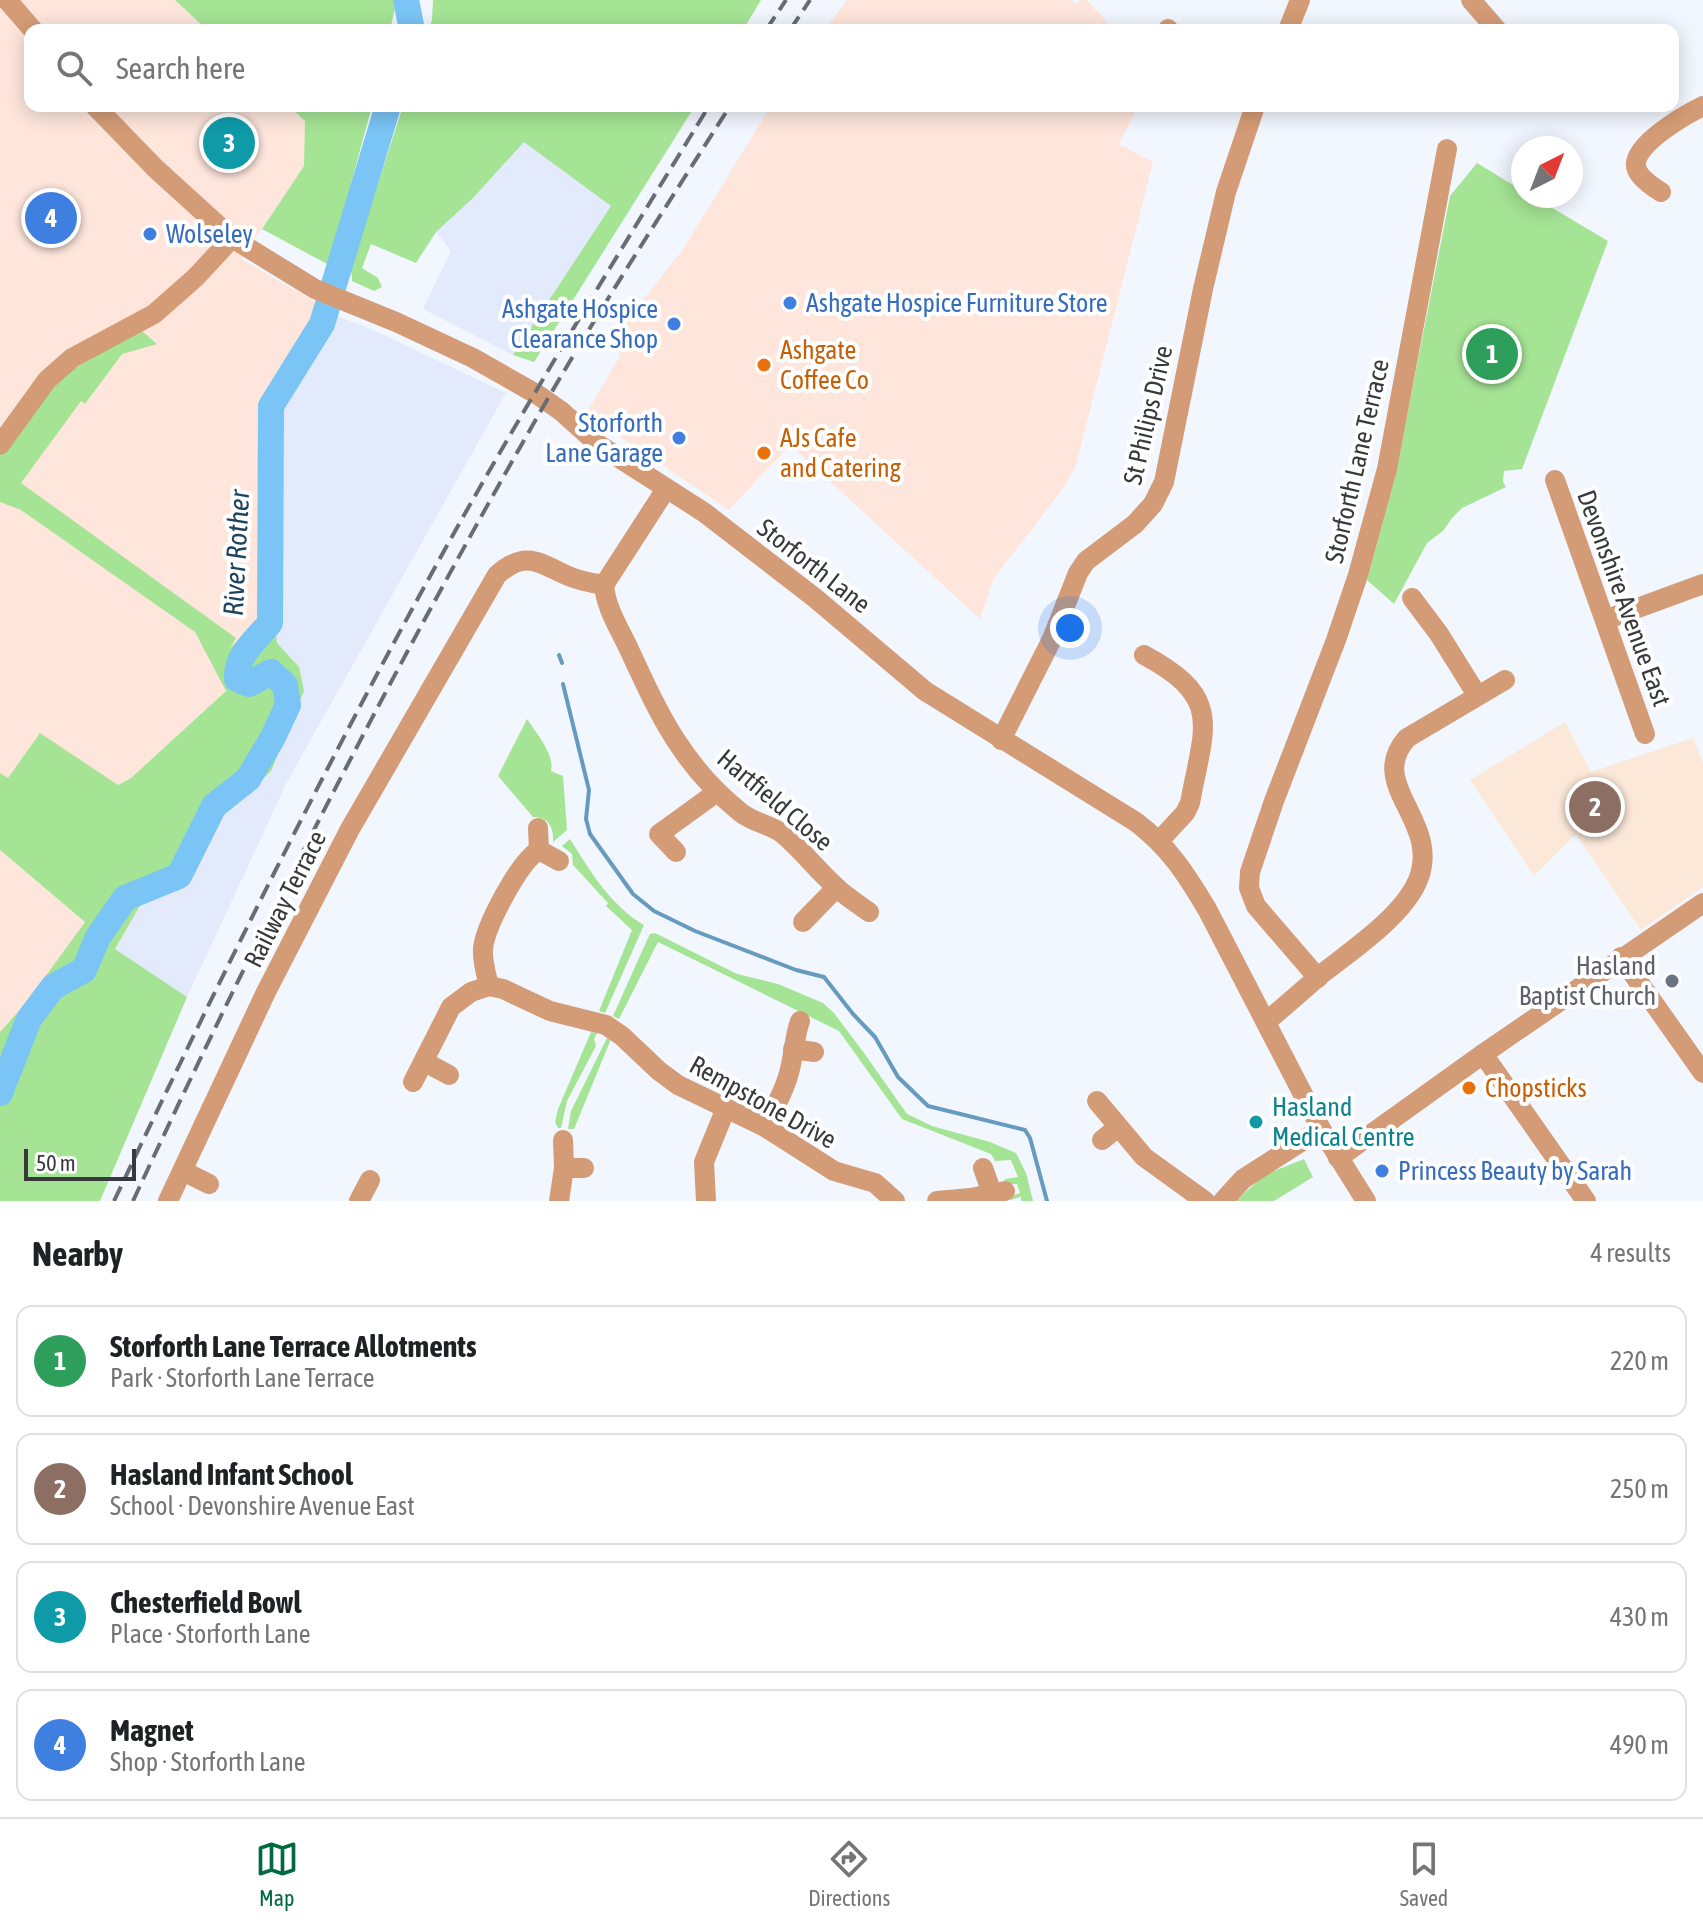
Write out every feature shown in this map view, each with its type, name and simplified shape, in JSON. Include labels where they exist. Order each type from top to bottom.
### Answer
[{"type":"street","points":[[7,0],[28,24]]},
{"type":"street","points":[[1290,24],[1300,0]]},
{"type":"street","points":[[1471,0],[1492,24]]},
{"type":"street","points":[[1661,192],[1637,170],[1636,159],[1675,119],[1703,106]]},
{"type":"street","name":"Storforth Lane","points":[[101,112],[155,168],[232,238],[315,289],[396,322],[506,376],[561,411],[599,445],[705,513],[815,598],[925,691],[1160,840],[1196,889],[1321,1129],[1366,1201]]},
{"type":"street","name":"St Philips Drive","points":[[1001,740],[1052,639],[1078,573],[1086,561],[1135,524],[1153,504],[1164,482],[1206,275],[1226,192],[1252,112]]},
{"type":"street","name":"Storforth Lane Terrace","points":[[1250,872],[1358,575],[1387,469],[1450,163]]},
{"type":"street","points":[[0,445],[47,380],[72,358],[154,314],[196,277],[232,238]]},
{"type":"street","name":"Devonshire Avenue East","points":[[1555,480],[1645,734]]},
{"type":"street","points":[[604,585],[666,489]]},
{"type":"street","name":"Railway Terrace","points":[[168,1201],[266,992],[350,829],[497,575],[508,564],[523,560],[539,561],[567,576],[604,585]]},
{"type":"street","points":[[1605,620],[1703,584]]},
{"type":"street","name":"Hartfield Close","points":[[604,585],[605,600],[612,616],[648,693],[682,753],[717,792],[752,820],[776,828],[836,888],[869,912]]},
{"type":"street","points":[[1412,598],[1477,695]]},
{"type":"street","points":[[1144,655],[1171,660],[1200,704],[1203,726],[1190,803],[1185,813],[1160,840]]},
{"type":"street","points":[[1267,1021],[1401,907],[1419,879],[1423,855],[1419,829],[1395,785],[1392,773],[1399,748],[1407,738],[1505,680]]},
{"type":"street","points":[[676,852],[659,834],[717,792]]},
{"type":"street","points":[[538,828],[539,850]]},
{"type":"street","points":[[539,850],[559,861]]},
{"type":"street","points":[[413,1082],[451,1007],[471,992],[489,986],[483,963],[486,936],[522,865],[539,850]]},
{"type":"street","points":[[1250,872],[1249,888],[1256,906],[1318,978]]},
{"type":"street","points":[[1233,892],[1250,872]]},
{"type":"street","points":[[803,922],[836,888]]},
{"type":"street","points":[[1338,1158],[1621,957],[1703,903]]},
{"type":"street","points":[[1621,957],[1703,1073]]},
{"type":"street","name":"Rempstone Drive","points":[[489,986],[503,989],[550,1011],[606,1025],[667,1078],[765,1127],[834,1171],[875,1183],[895,1201]]},
{"type":"street","points":[[765,1127],[784,1089],[794,1036],[800,1021]]},
{"type":"street","points":[[793,1049],[814,1052]]},
{"type":"street","points":[[1483,1054],[1586,1201]]},
{"type":"street","points":[[425,1062],[449,1075]]},
{"type":"street","points":[[1097,1101],[1144,1157],[1205,1201]]},
{"type":"street","points":[[706,1201],[704,1162],[726,1108]]},
{"type":"street","points":[[1102,1140],[1118,1127]]},
{"type":"street","points":[[1223,1201],[1243,1179],[1321,1129]]},
{"type":"street","points":[[559,1201],[574,1168],[563,1140]]},
{"type":"street","points":[[937,1201],[998,1192],[983,1168]]},
{"type":"street","points":[[183,1171],[209,1184]]},
{"type":"shaded area","points":[[0,0],[175,0],[201,24],[24,24],[24,112],[296,112],[306,121],[304,166],[241,259],[321,305],[263,432],[266,579],[260,619],[226,652],[226,691],[131,778],[0,843]]},
{"type":"shaded area","points":[[847,0],[1071,0],[1076,4],[1087,0],[1108,24],[829,24]]},
{"type":"shaded area","points":[[767,112],[1135,112],[1119,144],[1153,162],[1076,465],[1065,486],[994,578],[980,619],[790,445],[729,510],[586,414],[620,356],[617,332],[681,252]]},
{"type":"shaded area","points":[[524,141],[612,206],[513,355],[423,309],[451,251],[436,232],[473,198]]},
{"type":"shaded area","points":[[334,315],[369,328],[506,393],[288,780],[187,997],[115,949],[145,897],[187,878],[223,809],[242,799],[299,667],[276,643],[277,409]]},
{"type":"shaded area","points":[[1565,722],[1591,772],[1693,738],[1703,763],[1703,887],[1641,930],[1576,834],[1534,876],[1470,780]]},
{"type":"shaded area","points":[[0,850],[85,922],[26,1003],[0,1032]]},
{"type":"green space","points":[[175,0],[397,0],[391,24],[201,24]]},
{"type":"green space","points":[[433,0],[761,0],[747,24],[431,24]]},
{"type":"green space","points":[[295,112],[370,112],[329,265],[262,229],[304,166],[305,121]]},
{"type":"green space","points":[[401,112],[691,112],[534,362],[513,355],[611,206],[524,142],[473,198],[436,232],[416,263],[371,244],[362,268],[378,278],[382,287],[374,291],[352,281],[351,267]]},
{"type":"green space","points":[[1477,163],[1511,184],[1511,208],[1552,208],[1608,241],[1522,469],[1504,471],[1506,487],[1462,508],[1443,531],[1427,543],[1394,604],[1367,580],[1396,473],[1450,196]]},
{"type":"green space","points":[[142,331],[157,344],[122,354],[85,404],[81,401],[21,483],[236,638],[230,648],[260,619],[276,633],[277,643],[299,667],[304,691],[271,771],[242,799],[223,809],[187,878],[145,897],[115,949],[187,997],[100,1201],[0,1201],[0,1032],[26,1003],[85,922],[0,850],[0,773],[8,778],[40,733],[118,785],[131,778],[226,691],[195,632],[21,510],[0,502],[0,456],[52,382]]},
{"type":"green space","points":[[527,719],[548,751],[551,771],[563,776],[567,830],[553,842],[549,824],[533,817],[498,776]]},
{"type":"green space","points":[[570,839],[611,898],[644,925],[605,1013],[599,1011],[632,930],[606,906],[608,903],[573,865],[572,854],[562,846]]},
{"type":"green space","points":[[655,933],[737,974],[778,984],[823,1003],[834,1013],[907,1114],[932,1126],[990,1142],[1016,1153],[1026,1173],[1033,1201],[1021,1201],[1021,1197],[1010,1200],[1009,1197],[1020,1193],[1017,1184],[1003,1184],[1005,1179],[1018,1177],[1011,1160],[995,1161],[991,1154],[902,1119],[839,1031],[658,942],[619,1019],[613,1016],[650,934]]},
{"type":"green space","points":[[591,1032],[597,1033],[594,1039],[596,1046],[567,1101],[561,1128],[558,1128],[555,1122],[558,1109]]},
{"type":"green space","points":[[607,1038],[611,1039],[574,1129],[568,1129],[571,1111]]},
{"type":"green space","points":[[1304,1159],[1313,1177],[1274,1201],[1235,1201],[1266,1174]]},
{"type":"waterway","name":"River Rother","points":[[406,0],[411,24]]},
{"type":"waterway","name":"River Rother","points":[[0,1093],[29,1019],[53,987],[84,970],[98,937],[125,898],[179,876],[214,806],[248,779],[288,705],[285,685],[271,672],[249,684],[237,679],[243,655],[270,623],[271,406],[322,324],[386,112]]},
{"type":"waterway","points":[[559,655],[562,663]]},
{"type":"waterway","points":[[563,684],[589,790],[586,819],[590,834],[633,894],[654,911],[695,931],[796,970],[824,977],[875,1037],[898,1077],[928,1106],[1025,1130],[1030,1138],[1047,1201]]},
{"type":"railway","points":[[770,24],[786,0]]},
{"type":"railway","points":[[794,24],[810,0]]},
{"type":"railway","points":[[114,1201],[266,888],[428,580],[530,401],[705,112]]},
{"type":"railway","points":[[133,1201],[276,905],[428,613],[558,381],[726,112]]},
{"type":"place","name":"Chesterfield Bowl","points":[[229,143]]},
{"type":"place","name":"Magnet","points":[[51,218]]},
{"type":"place","name":"Wolseley","points":[[150,234]]},
{"type":"place","name":"Ashgate Hospice Furniture Store","points":[[790,303]]},
{"type":"place","name":"Ashgate Hospice Clearance Shop","points":[[674,324]]},
{"type":"place","name":"Storforth Lane Terrace Allotments","points":[[1492,354]]},
{"type":"place","name":"Ashgate Coffee Co","points":[[764,365]]},
{"type":"place","name":"Storforth Lane Garage","points":[[679,438]]},
{"type":"place","name":"AJs Cafe and Catering","points":[[764,453]]},
{"type":"place","name":"Hasland Infant School","points":[[1595,807]]},
{"type":"place","name":"Hasland Baptist Church","points":[[1672,981]]},
{"type":"place","name":"Chopsticks","points":[[1469,1088]]},
{"type":"place","name":"Hasland Medical Centre","points":[[1256,1122]]},
{"type":"place","name":"Princess Beauty by Sarah","points":[[1382,1171]]}]
